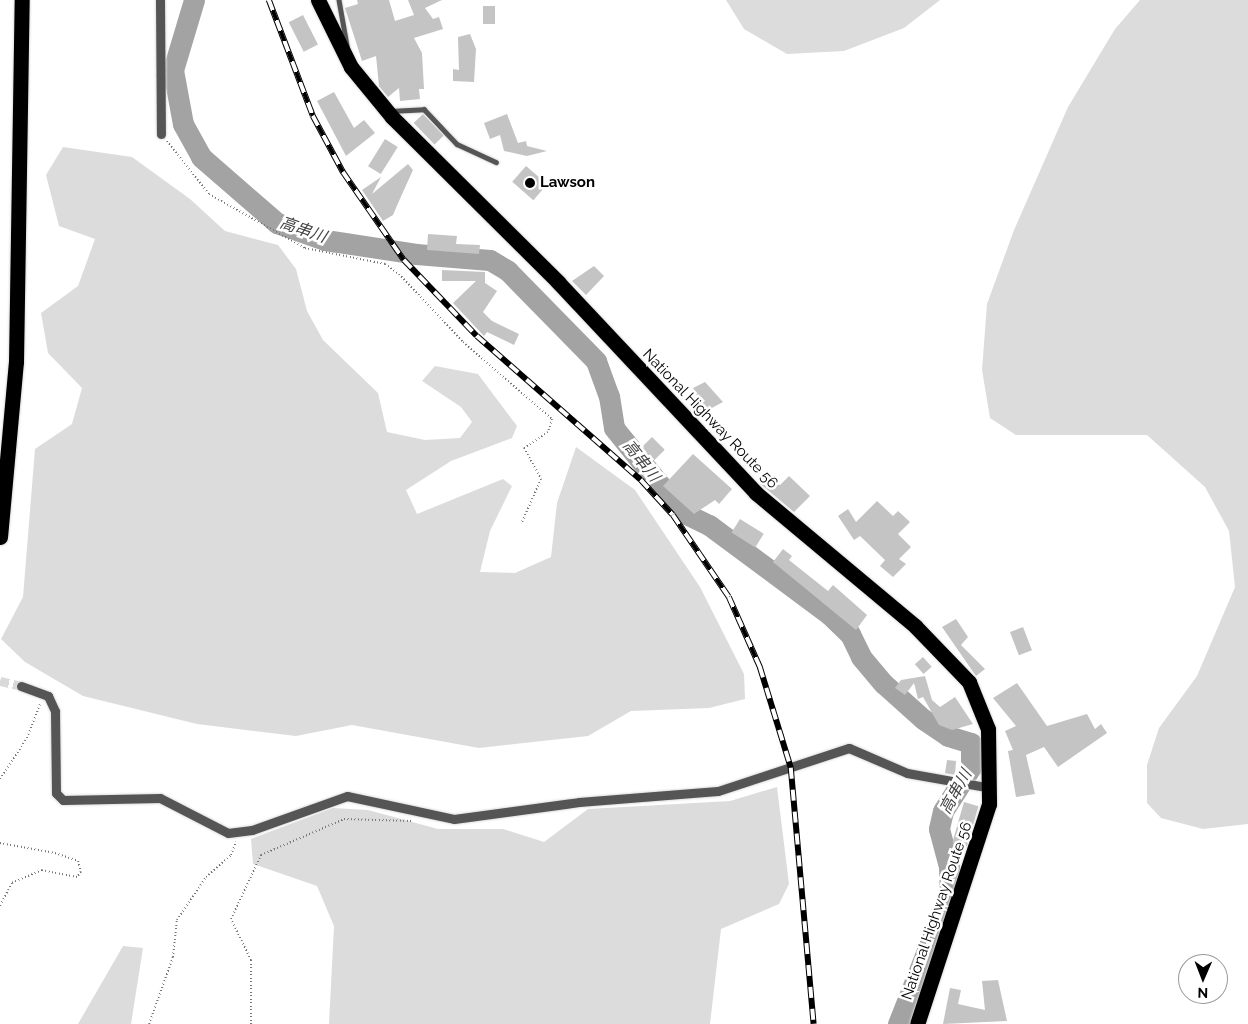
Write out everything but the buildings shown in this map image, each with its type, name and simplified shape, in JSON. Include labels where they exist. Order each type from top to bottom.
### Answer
[{"type":"highway","points":[[0,537],[16,362],[22,0]]},
{"type":"highway","name":"National Highway Route 56","points":[[318,0],[351,67],[387,111],[558,282],[756,493],[949,657],[969,682],[988,729],[991,788],[983,831],[917,1024]]},
{"type":"street","points":[[160,0],[161,134]]},
{"type":"street","points":[[21,686],[42,694],[55,711],[56,793],[63,800],[160,798],[215,830],[239,833],[347,796],[428,815],[472,818],[579,802],[718,791],[850,748],[907,774],[951,783],[991,788]]},
{"type":"lane","points":[[339,0],[351,67]]},
{"type":"lane","points":[[387,111],[424,109],[457,144],[496,162]]},
{"type":"path","points":[[161,134],[209,194],[305,248],[385,264],[399,274],[463,342],[552,419],[548,432],[524,448],[542,479],[522,522]]},
{"type":"path","points":[[0,779],[27,738],[42,694]]},
{"type":"path","points":[[251,1024],[251,960],[231,919],[261,855],[344,819],[405,823],[428,815]]},
{"type":"path","points":[[149,1024],[173,958],[177,920],[206,877],[231,855],[239,833]]},
{"type":"path","points":[[0,843],[55,853],[78,861],[81,872],[77,877],[42,870],[12,883],[0,906]]},
{"type":"shaded area","points":[[726,0],[940,0],[904,28],[844,51],[787,54],[744,29]]},
{"type":"shaded area","points":[[1140,0],[1248,0],[1248,824],[1203,829],[1161,818],[1147,803],[1147,765],[1159,728],[1197,676],[1235,587],[1229,531],[1205,487],[1147,435],[1016,435],[990,418],[982,370],[987,304],[1014,230],[1068,107],[1115,29]]},
{"type":"shaded area","points":[[63,147],[132,157],[190,199],[225,231],[278,245],[296,269],[307,311],[323,340],[378,393],[387,432],[425,440],[460,438],[472,422],[461,407],[422,381],[435,366],[478,374],[517,426],[512,438],[451,461],[406,490],[417,514],[503,479],[512,486],[490,531],[480,572],[515,573],[551,557],[557,503],[576,447],[635,490],[700,587],[744,674],[745,699],[709,708],[631,711],[588,736],[479,748],[352,725],[296,736],[197,724],[83,696],[25,662],[1,639],[23,597],[35,449],[72,424],[82,388],[48,353],[41,313],[78,286],[95,239],[59,226],[46,175]]},
{"type":"shaded area","points":[[777,787],[789,884],[779,904],[721,929],[710,1024],[329,1024],[334,926],[317,886],[253,864],[251,839],[333,808],[368,810],[438,829],[503,829],[544,842],[588,809],[730,801]]},
{"type":"shaded area","points":[[123,946],[143,948],[131,1024],[78,1024]]},
{"type":"waterway","name":"高串川","points":[[194,0],[173,70],[183,124],[201,157],[277,223],[325,240],[416,254],[490,260],[508,271],[596,361],[609,396],[614,428],[682,512],[709,525],[830,615],[850,634],[861,657],[884,684],[923,719],[948,736],[971,743],[971,767],[943,811],[939,829],[949,867],[950,892],[898,1024]]},
{"type":"tunnel","points":[[0,681],[21,686]]},
{"type":"railway","points":[[269,0],[313,116],[343,172],[404,260],[477,336],[641,480],[673,515],[729,597],[760,667],[791,768],[814,1024]]},
{"type":"place","name":"Lawson","points":[[530,183]]}]
